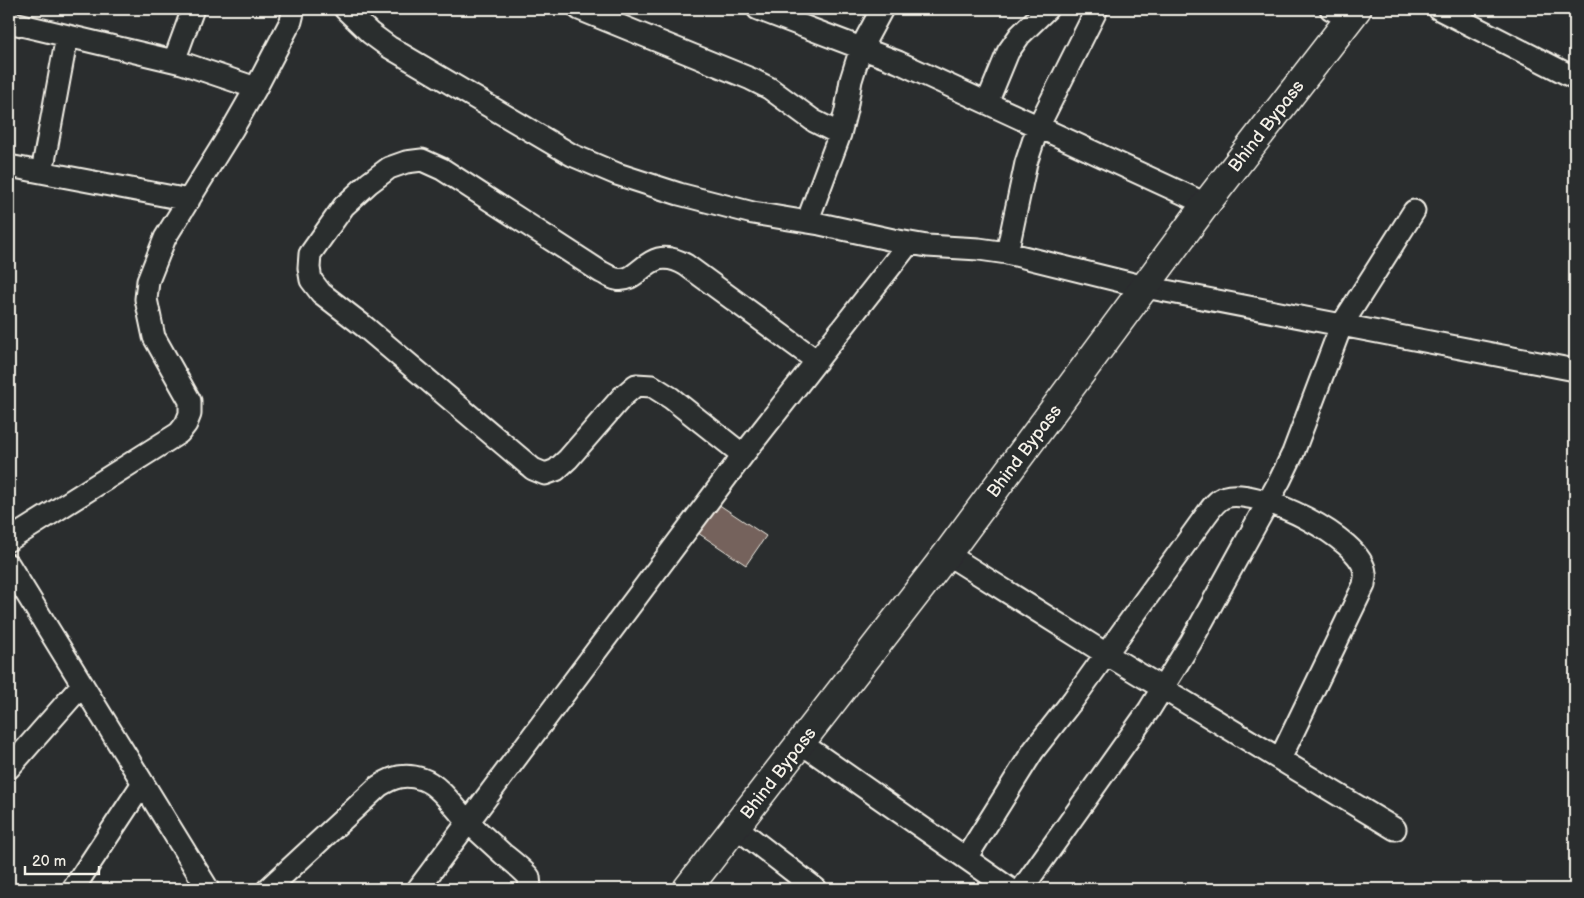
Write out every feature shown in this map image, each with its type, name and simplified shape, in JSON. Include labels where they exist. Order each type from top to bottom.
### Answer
[{"type":"street","points":[[174,61],[193,9]]},
{"type":"street","points":[[9,540],[179,433],[186,424],[190,414],[190,401],[154,336],[146,299],[148,281],[165,238],[256,88],[291,21],[294,9]]},
{"type":"street","points":[[345,9],[370,33],[389,47],[572,155],[617,174],[679,194],[753,213],[909,243],[1007,253],[1145,287],[1575,370]]},
{"type":"street","points":[[578,9],[769,88],[814,121],[840,134]]},
{"type":"street","points":[[758,9],[898,62],[1206,204]]},
{"type":"street","points":[[807,222],[840,134],[851,80],[861,48],[882,9]]},
{"type":"street","points":[[987,103],[1008,52],[1020,35],[1047,9]]},
{"type":"street","points":[[1007,253],[1026,163],[1038,127],[1097,9]]},
{"type":"street","points":[[1439,9],[1572,70]]},
{"type":"street","name":"Bhind Bypass","points":[[687,889],[947,554],[1346,12]]},
{"type":"street","points":[[9,22],[174,61],[207,70],[256,88]]},
{"type":"street","points":[[42,172],[67,36]]},
{"type":"street","points":[[743,455],[671,398],[652,386],[636,385],[622,397],[568,459],[556,470],[545,474],[533,469],[365,327],[321,293],[312,280],[309,268],[310,254],[344,206],[369,183],[389,168],[406,162],[422,160],[442,169],[602,272],[616,279],[628,278],[650,262],[665,258],[675,258],[816,362]]},
{"type":"street","points":[[9,166],[189,200]]},
{"type":"street","points":[[1022,889],[1149,710],[1191,642],[1270,502],[1293,453],[1341,326],[1414,211]]},
{"type":"street","points":[[418,889],[743,455],[909,243]]},
{"type":"street","points":[[966,858],[1033,751],[1073,700],[1216,502],[1226,497],[1232,496],[1270,502],[1320,525],[1344,542],[1360,561],[1366,573],[1364,585],[1280,759]]},
{"type":"street","points":[[947,554],[1106,654],[1395,829]]},
{"type":"street","points":[[9,565],[208,889]]},
{"type":"street","points":[[9,768],[82,685]]},
{"type":"street","points":[[801,743],[1010,889]]},
{"type":"street","points":[[268,889],[379,786],[393,777],[407,775],[423,779],[434,785],[468,822],[503,854],[520,866],[529,877],[530,887],[528,889]]},
{"type":"street","points":[[73,889],[143,783]]},
{"type":"street","points":[[736,827],[816,889]]},
{"type":"building","points":[[718,504],[766,536],[746,565],[698,533]]}]
